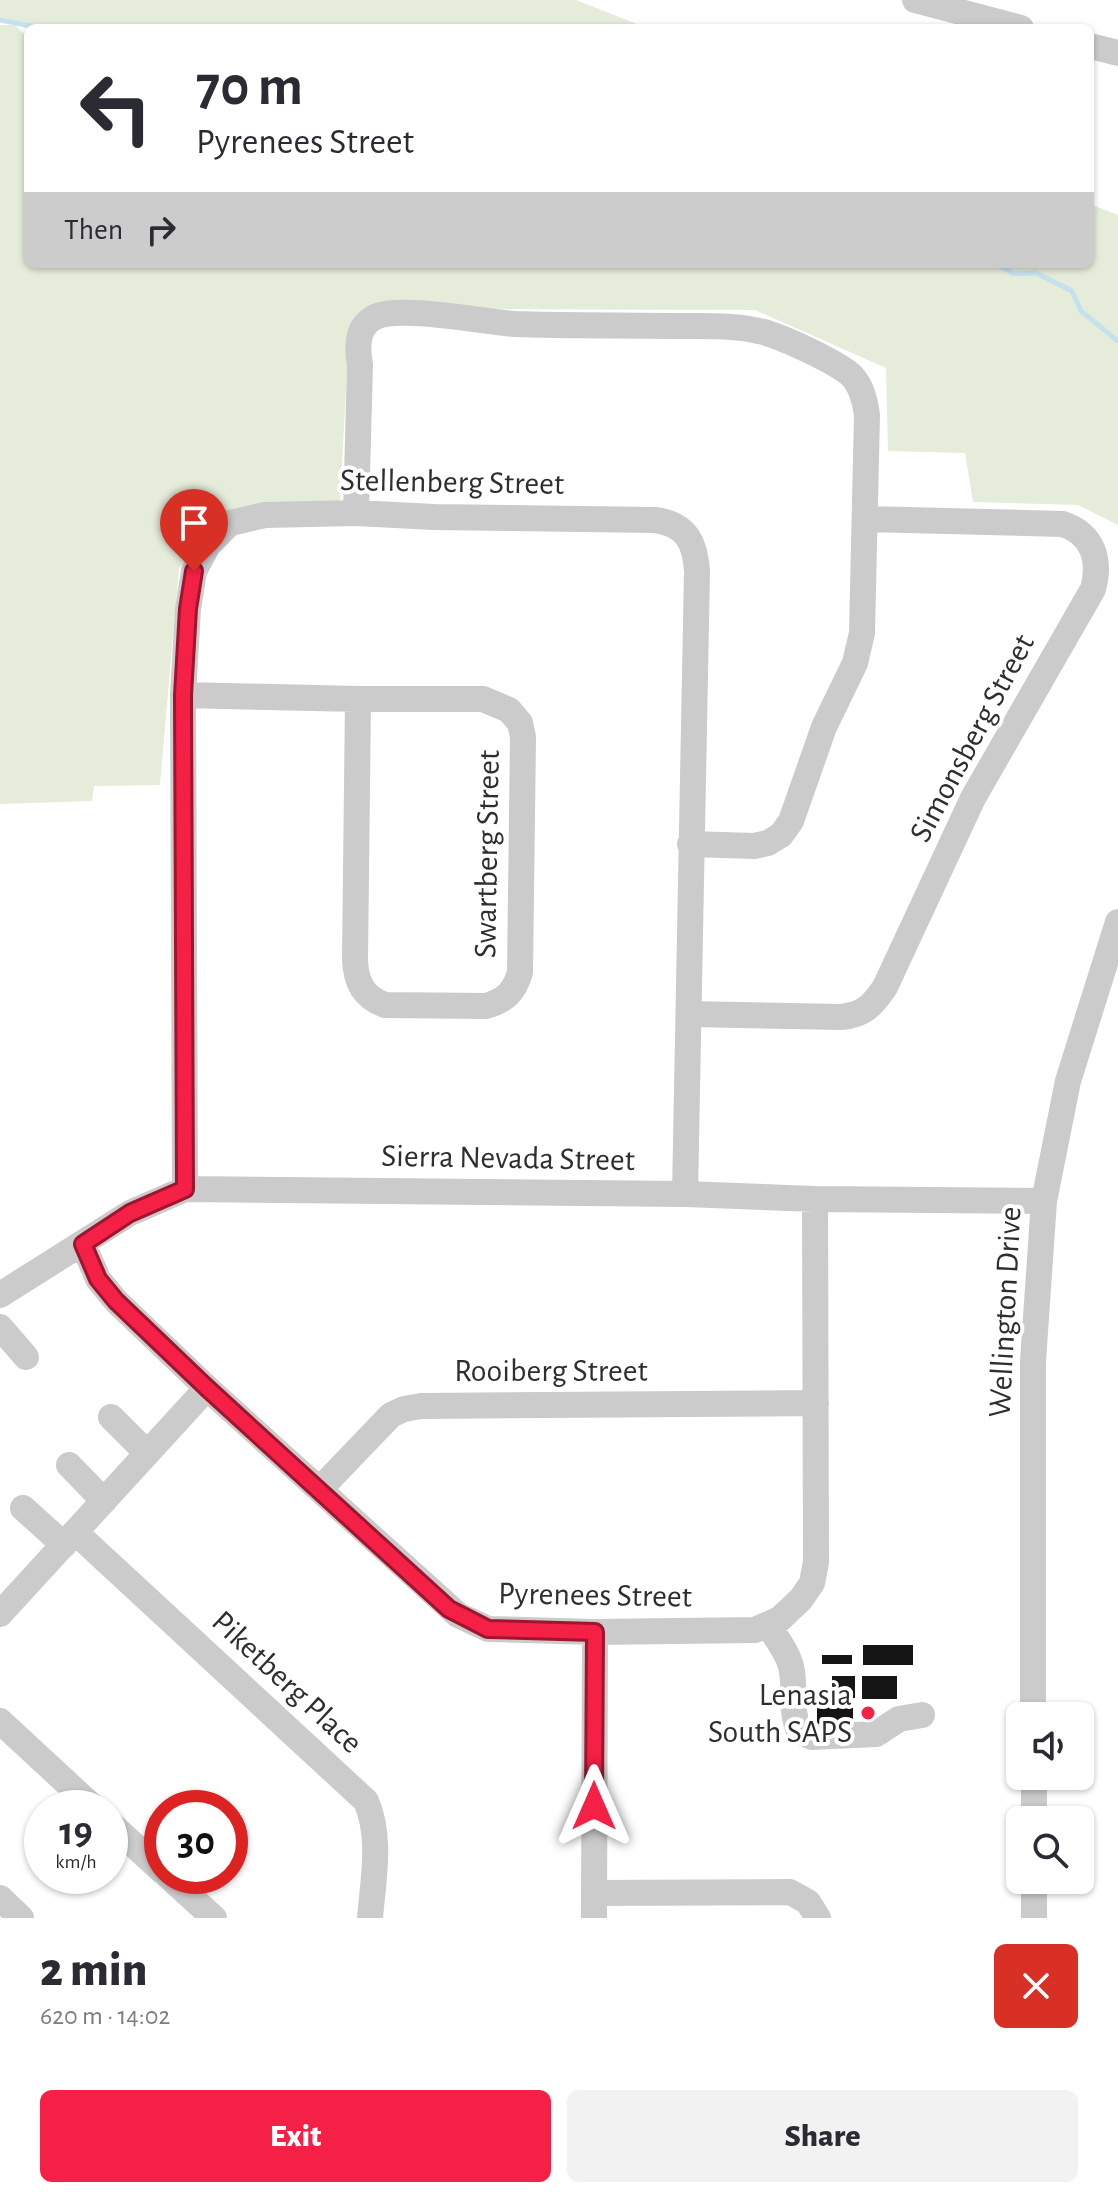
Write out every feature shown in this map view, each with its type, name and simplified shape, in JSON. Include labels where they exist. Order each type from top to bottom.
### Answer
[{"type":"street","points":[[915,0],[1006,24]]},
{"type":"street","points":[[1094,47],[1118,53]]},
{"type":"street","points":[[356,513],[358,336],[375,317],[409,314],[515,324],[736,328],[775,335],[853,377],[860,389],[867,415],[860,647],[855,663],[824,727],[791,821],[781,835],[768,843],[754,846],[690,844]]},
{"type":"street","name":"Stellenberg Street","points":[[185,1189],[183,695],[188,609],[194,571],[203,552],[230,523],[248,518],[356,513],[655,520],[681,528],[696,551],[685,1194]]},
{"type":"street","name":"Simonsberg Street","points":[[690,1014],[841,1017],[866,1011],[885,987],[973,798],[1093,589],[1097,576],[1094,551],[1088,540],[1078,529],[1063,524],[866,519]]},
{"type":"street","name":"Swartberg Street","points":[[183,695],[483,699],[509,710],[523,729],[520,972],[513,990],[497,1003],[486,1006],[385,1005],[374,1001],[359,985],[355,960],[358,699]]},
{"type":"street","name":"Wellington Drive","points":[[1033,1702],[1033,1361],[1044,1201],[1068,1081],[1118,922]]},
{"type":"street","name":"Sierra Nevada Street","points":[[0,1295],[130,1213],[185,1189],[1044,1201]]},
{"type":"street","points":[[815,1199],[816,1562],[812,1583],[789,1612],[768,1625],[791,1666],[794,1719],[799,1731],[812,1737],[876,1734],[899,1719],[922,1715]]},
{"type":"street","name":"Pyrenees Street","points":[[83,1244],[105,1290],[207,1388],[458,1615],[488,1629],[731,1631],[755,1630],[768,1625]]},
{"type":"street","points":[[0,1327],[26,1357]]},
{"type":"street","points":[[0,1613],[207,1388]]},
{"type":"street","name":"Rooiberg Street","points":[[320,1489],[391,1415],[421,1406],[816,1403]]},
{"type":"street","points":[[111,1417],[147,1453]]},
{"type":"street","points":[[69,1465],[104,1501]]},
{"type":"street","name":"Piketberg Place","points":[[23,1508],[70,1539],[366,1801],[375,1839],[370,1918]]},
{"type":"street","points":[[595,1632],[594,1906],[790,1892],[808,1902],[818,1918]]},
{"type":"street","points":[[0,1721],[75,1790]]},
{"type":"street","points":[[128,1840],[144,1854]]},
{"type":"street","points":[[188,1894],[214,1918]]},
{"type":"street","points":[[1034,1894],[1034,1918]]},
{"type":"street","points":[[0,1898],[21,1918]]},
{"type":"green space","points":[[0,0],[576,0],[637,24],[24,24],[0,17]]},
{"type":"green space","points":[[0,25],[15,25],[24,33],[24,268],[1094,268],[1094,206],[1118,215],[1118,525],[1078,505],[973,502],[965,453],[888,451],[886,368],[755,310],[375,309],[349,333],[340,502],[224,514],[179,568],[160,785],[94,786],[92,801],[0,804]]},
{"type":"building","points":[[863,1645],[913,1645],[913,1665],[863,1665]]},
{"type":"building","points":[[822,1655],[852,1655],[852,1664],[822,1664]]},
{"type":"building","points":[[832,1676],[855,1676],[855,1698],[832,1698]]},
{"type":"building","points":[[862,1676],[897,1676],[897,1699],[862,1699]]},
{"type":"building","points":[[817,1707],[853,1707],[853,1730],[817,1730]]},
{"type":"waterway","points":[[0,20],[24,25]]},
{"type":"waterway","points":[[1004,268],[1013,274],[1036,273],[1072,291],[1081,311],[1118,341]]},
{"type":"place","name":"Lenasia South SAPS","points":[[868,1713]]},
{"type":"route","points":[[194,571],[188,609],[183,695],[185,1189],[130,1213],[83,1244],[98,1279],[116,1301],[449,1609],[488,1629],[595,1632],[594,1806]]}]
